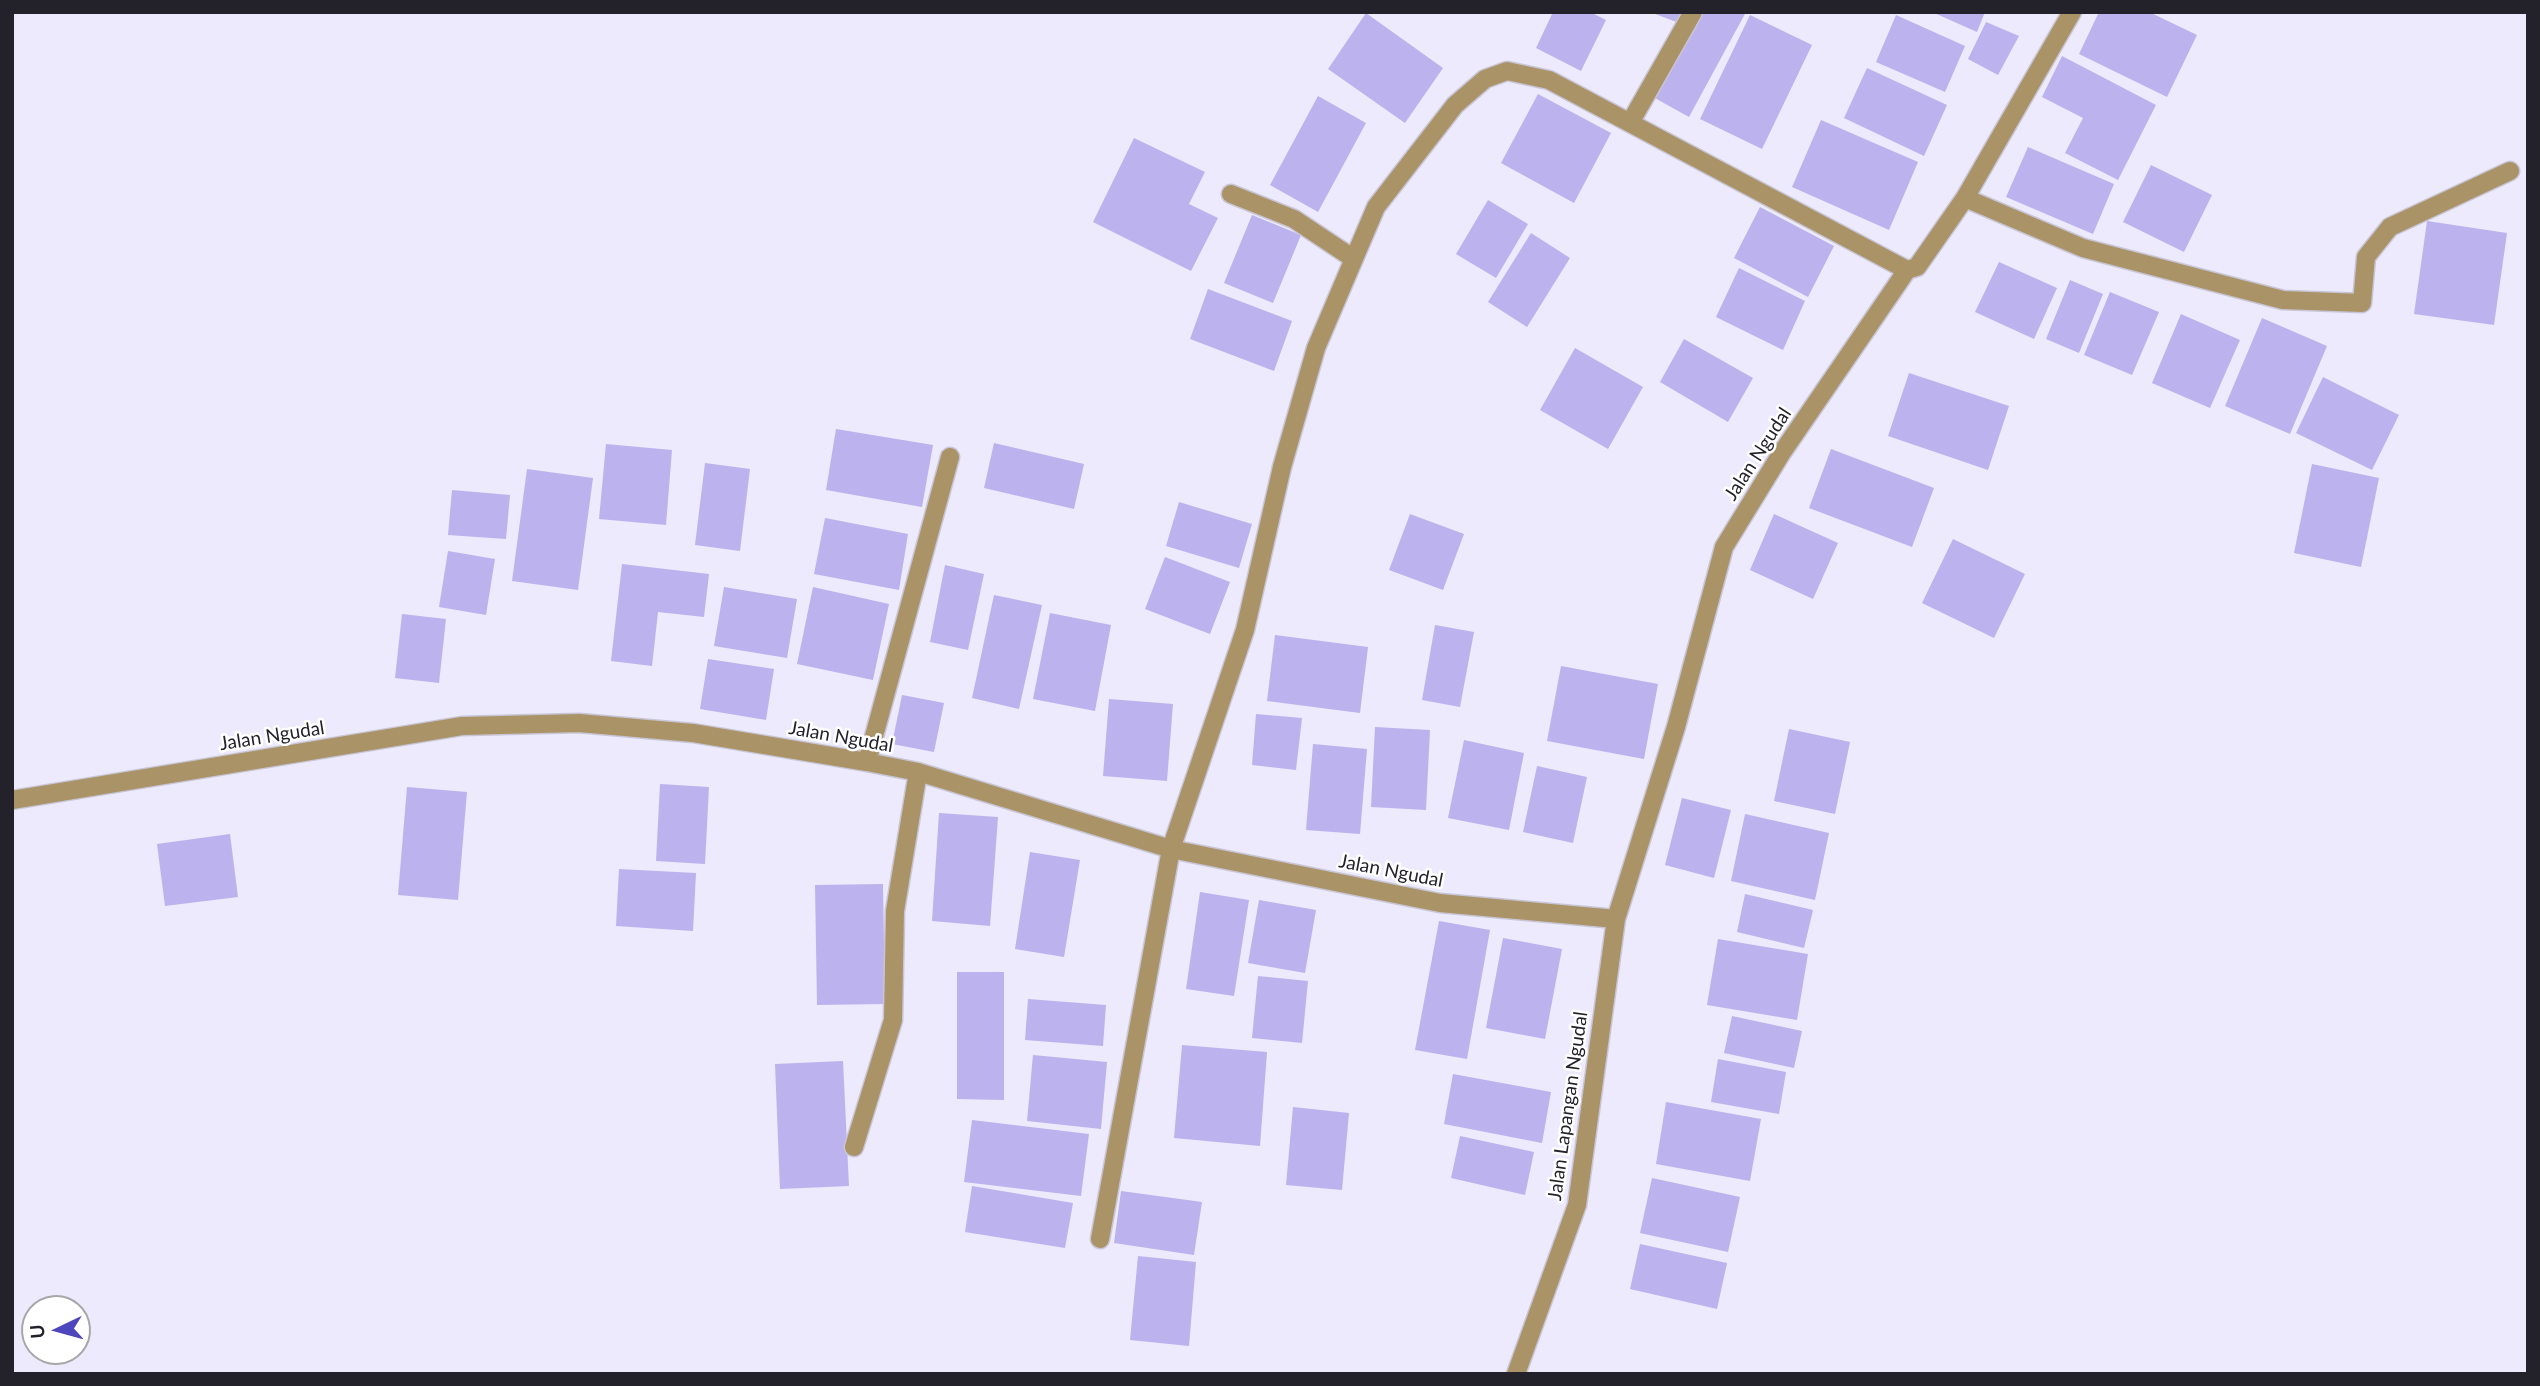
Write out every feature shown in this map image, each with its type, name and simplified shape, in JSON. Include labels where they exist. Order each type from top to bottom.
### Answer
[{"type":"street","points":[[1630,123],[1693,12]]},
{"type":"street","name":"Jalan Ngudal","points":[[12,800],[475,725],[579,723],[681,732],[918,772],[1171,849],[1440,903],[1616,919],[1676,726],[1724,547],[1781,454],[1907,270],[1917,267],[1965,198],[2072,12]]},
{"type":"street","points":[[1100,1239],[1171,849],[1245,630],[1282,467],[1316,348],[1376,207],[1455,105],[1485,79],[1507,71],[1549,79],[1907,270]]},
{"type":"street","points":[[1965,198],[2083,248],[2283,300],[2362,303],[2366,257],[2390,227],[2510,171]]},
{"type":"street","points":[[1231,194],[1294,219],[1354,259]]},
{"type":"street","points":[[867,762],[950,457]]},
{"type":"street","points":[[854,1147],[893,1020],[895,911],[918,772]]},
{"type":"street","name":"Jalan Lapangan Ngudal","points":[[1516,1374],[1577,1205],[1616,919]]},
{"type":"building","points":[[1553,12],[1590,12],[1606,20],[1581,71],[1536,48]]},
{"type":"building","points":[[1650,12],[1683,12],[1679,23]]},
{"type":"building","points":[[1699,12],[1746,12],[1689,117],[1653,97]]},
{"type":"building","points":[[1932,12],[1985,12],[1977,32]]},
{"type":"building","points":[[2099,12],[2149,12],[2197,35],[2167,97],[2079,54]]},
{"type":"building","points":[[1366,13],[1443,68],[1405,123],[1328,69]]},
{"type":"building","points":[[1750,15],[1812,45],[1762,149],[1700,119]]},
{"type":"building","points":[[1896,15],[1965,46],[1945,92],[1876,62]]},
{"type":"building","points":[[1986,22],[2019,36],[1998,75],[1968,59]]},
{"type":"building","points":[[2062,56],[2156,105],[2118,180],[2065,153],[2083,118],[2042,97]]},
{"type":"building","points":[[1867,68],[1947,105],[1924,156],[1844,118]]},
{"type":"building","points":[[1538,94],[1611,133],[1574,203],[1501,163]]},
{"type":"building","points":[[1318,96],[1366,123],[1318,212],[1270,185]]},
{"type":"building","points":[[1821,120],[1918,162],[1889,230],[1792,187]]},
{"type":"building","points":[[1134,138],[1205,172],[1189,204],[1218,218],[1191,271],[1093,222]]},
{"type":"building","points":[[2028,147],[2114,184],[2093,234],[2006,197]]},
{"type":"building","points":[[2151,165],[2212,195],[2184,252],[2123,222]]},
{"type":"building","points":[[1488,200],[1528,224],[1496,278],[1456,254]]},
{"type":"building","points":[[1760,207],[1834,246],[1808,297],[1734,258]]},
{"type":"building","points":[[1252,215],[1301,235],[1273,303],[1224,283]]},
{"type":"building","points":[[2427,221],[2507,233],[2494,325],[2414,314]]},
{"type":"building","points":[[1531,233],[1570,258],[1527,327],[1488,302]]},
{"type":"building","points":[[1999,262],[2057,288],[2034,339],[1975,312]]},
{"type":"building","points":[[1739,268],[1805,301],[1783,350],[1716,317]]},
{"type":"building","points":[[2070,280],[2103,294],[2079,353],[2046,339]]},
{"type":"building","points":[[1208,289],[1292,321],[1274,371],[1190,339]]},
{"type":"building","points":[[2110,292],[2159,312],[2132,375],[2084,355]]},
{"type":"building","points":[[2181,314],[2240,340],[2210,408],[2152,383]]},
{"type":"building","points":[[2262,318],[2327,346],[2290,434],[2225,406]]},
{"type":"building","points":[[1684,339],[1753,378],[1728,422],[1660,382]]},
{"type":"building","points":[[1575,348],[1643,387],[1608,449],[1540,410]]},
{"type":"building","points":[[1909,373],[2009,406],[1988,470],[1888,436]]},
{"type":"building","points":[[2323,377],[2399,415],[2372,470],[2296,433]]},
{"type":"building","points":[[836,429],[933,445],[922,507],[826,490]]},
{"type":"building","points":[[994,443],[1084,464],[1074,509],[984,488]]},
{"type":"building","points":[[606,444],[672,450],[666,525],[599,519]]},
{"type":"building","points":[[1831,449],[1934,488],[1912,547],[1809,508]]},
{"type":"building","points":[[705,463],[750,469],[740,551],[695,545]]},
{"type":"building","points":[[2312,464],[2379,478],[2361,567],[2294,553]]},
{"type":"building","points":[[527,469],[593,478],[578,590],[512,581]]},
{"type":"building","points":[[452,490],[510,495],[506,539],[448,535]]},
{"type":"building","points":[[1179,502],[1252,524],[1239,568],[1166,546]]},
{"type":"building","points":[[1410,514],[1464,534],[1443,590],[1389,570]]},
{"type":"building","points":[[1774,514],[1838,543],[1813,599],[1750,570]]},
{"type":"building","points":[[825,518],[908,534],[899,590],[814,574]]},
{"type":"building","points":[[1953,539],[2025,574],[1994,638],[1922,603]]},
{"type":"building","points":[[448,551],[495,559],[486,615],[439,607]]},
{"type":"building","points":[[1165,557],[1230,582],[1210,634],[1145,609]]},
{"type":"building","points":[[622,564],[709,574],[704,617],[658,612],[652,666],[611,661]]},
{"type":"building","points":[[945,565],[984,574],[968,650],[930,642]]},
{"type":"building","points":[[724,587],[797,599],[787,658],[714,646]]},
{"type":"building","points":[[813,587],[889,604],[873,680],[797,664]]},
{"type":"building","points":[[994,595],[1042,605],[1019,709],[972,698]]},
{"type":"building","points":[[1050,613],[1111,625],[1095,711],[1033,699]]},
{"type":"building","points":[[402,614],[446,619],[439,683],[395,678]]},
{"type":"building","points":[[1435,625],[1474,632],[1460,707],[1422,700]]},
{"type":"building","points":[[1275,635],[1368,647],[1360,713],[1267,701]]},
{"type":"building","points":[[708,659],[774,669],[766,720],[700,709]]},
{"type":"building","points":[[1561,666],[1658,684],[1644,759],[1547,741]]},
{"type":"building","points":[[902,695],[944,703],[934,752],[892,744]]},
{"type":"building","points":[[1109,699],[1173,704],[1167,781],[1103,776]]},
{"type":"building","points":[[1256,714],[1302,718],[1296,770],[1252,765]]},
{"type":"building","points":[[1375,727],[1430,730],[1426,810],[1371,807]]},
{"type":"building","points":[[1789,729],[1850,742],[1835,814],[1774,801]]},
{"type":"building","points":[[1464,740],[1524,753],[1509,830],[1448,818]]},
{"type":"building","points":[[1313,744],[1367,749],[1360,834],[1306,830]]},
{"type":"building","points":[[1537,766],[1587,777],[1573,843],[1523,832]]},
{"type":"building","points":[[660,784],[709,787],[705,864],[656,861]]},
{"type":"building","points":[[407,787],[467,792],[458,900],[398,895]]},
{"type":"building","points":[[1682,798],[1731,810],[1714,878],[1665,865]]},
{"type":"building","points":[[939,813],[998,817],[990,926],[932,921]]},
{"type":"building","points":[[1745,814],[1829,833],[1815,900],[1731,881]]},
{"type":"building","points":[[230,834],[238,897],[165,906],[157,844]]},
{"type":"building","points":[[1030,852],[1080,860],[1064,957],[1015,949]]},
{"type":"building","points":[[619,869],[696,873],[693,931],[616,926]]},
{"type":"building","points":[[883,884],[885,1004],[817,1005],[815,885]]},
{"type":"building","points":[[1200,892],[1249,900],[1234,996],[1186,989]]},
{"type":"building","points":[[1745,894],[1813,910],[1804,948],[1737,932]]},
{"type":"building","points":[[1259,900],[1316,910],[1305,973],[1248,963]]},
{"type":"building","points":[[1439,921],[1490,930],[1467,1059],[1415,1050]]},
{"type":"building","points":[[1503,938],[1562,949],[1545,1039],[1486,1028]]},
{"type":"building","points":[[1718,939],[1808,954],[1797,1020],[1707,1005]]},
{"type":"building","points":[[957,972],[1004,972],[1004,1100],[957,1099]]},
{"type":"building","points":[[1258,976],[1308,981],[1302,1043],[1252,1038]]},
{"type":"building","points":[[1028,999],[1106,1005],[1103,1046],[1025,1040]]},
{"type":"building","points":[[1732,1016],[1802,1031],[1794,1068],[1724,1053]]},
{"type":"building","points":[[1182,1045],[1267,1052],[1260,1146],[1174,1138]]},
{"type":"building","points":[[1033,1055],[1107,1062],[1101,1129],[1027,1121]]},
{"type":"building","points":[[1718,1059],[1786,1072],[1779,1114],[1711,1102]]},
{"type":"building","points":[[843,1061],[849,1186],[780,1189],[775,1064]]},
{"type":"building","points":[[1453,1074],[1551,1092],[1542,1143],[1444,1124]]},
{"type":"building","points":[[1666,1102],[1761,1119],[1750,1181],[1656,1164]]},
{"type":"building","points":[[1293,1107],[1349,1113],[1342,1190],[1286,1185]]},
{"type":"building","points":[[972,1120],[1089,1134],[1081,1196],[964,1182]]},
{"type":"building","points":[[1460,1136],[1534,1152],[1525,1195],[1451,1178]]},
{"type":"building","points":[[1652,1178],[1740,1197],[1728,1252],[1640,1233]]},
{"type":"building","points":[[972,1186],[1073,1203],[1065,1248],[965,1232]]},
{"type":"building","points":[[1121,1191],[1202,1202],[1194,1255],[1114,1243]]},
{"type":"building","points":[[1640,1244],[1727,1263],[1717,1309],[1630,1289]]},
{"type":"building","points":[[1138,1256],[1196,1262],[1189,1346],[1130,1340]]}]
